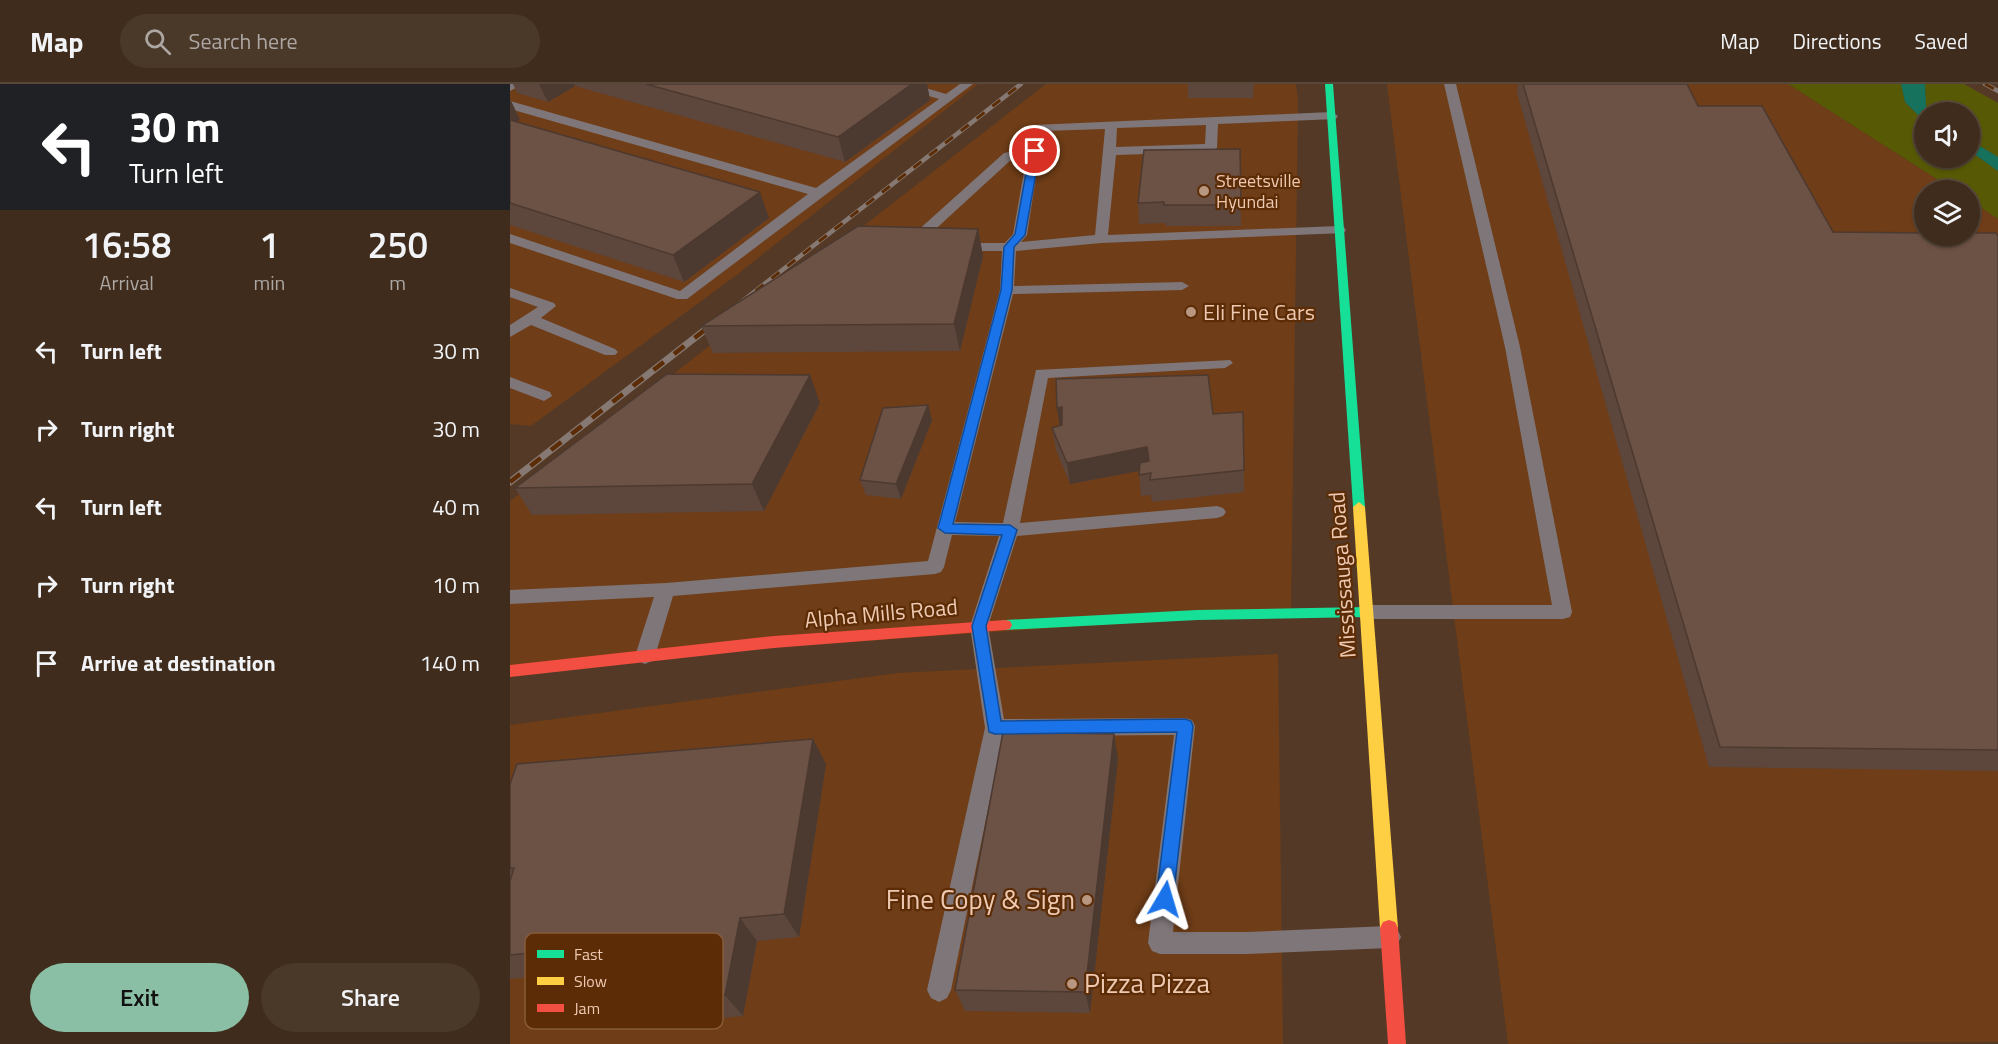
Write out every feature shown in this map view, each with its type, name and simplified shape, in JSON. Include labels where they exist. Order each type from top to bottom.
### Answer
[{"type":"main road","name":"Mississauga Road","points":[[1329,84],[1396,1044]]},
{"type":"main road","name":"Alpha Mills Road","points":[[510,671],[645,656],[979,626],[1291,612],[1366,612]]},
{"type":"lane","points":[[510,88],[517,84]]},
{"type":"lane","points":[[510,238],[682,296],[967,84]]},
{"type":"lane","points":[[1366,612],[1563,612],[1532,441],[1479,192],[1450,84]]},
{"type":"lane","points":[[902,87],[948,98]]},
{"type":"lane","points":[[510,105],[818,193]]},
{"type":"lane","points":[[510,597],[666,590],[935,567],[1007,290],[1009,247],[1020,235],[1038,128],[1212,120],[1331,109]]},
{"type":"lane","points":[[1110,151],[1160,155],[1211,148],[1212,120]]},
{"type":"lane","points":[[1101,239],[1111,125]]},
{"type":"lane","points":[[1035,151],[1019,152],[1008,156],[908,247],[1009,247],[1101,239],[1154,230],[1339,230]]},
{"type":"lane","points":[[1007,290],[1182,286]]},
{"type":"lane","points":[[510,292],[549,306],[510,332]]},
{"type":"lane","points":[[530,319],[610,352]]},
{"type":"lane","points":[[939,990],[995,728],[979,626],[1010,530],[1041,374],[1225,363]]},
{"type":"lane","points":[[510,382],[544,396]]},
{"type":"lane","points":[[945,528],[1010,530],[1217,512]]},
{"type":"lane","points":[[645,656],[666,590]]},
{"type":"lane","points":[[995,728],[1185,726],[1160,943],[1247,943],[1389,937]]},
{"type":"shaded area","points":[[510,84],[978,84],[734,277],[531,426],[510,424]]},
{"type":"shaded area","points":[[1046,84],[1296,84],[1298,101],[1291,612],[510,665],[510,501]]},
{"type":"shaded area","points":[[1387,84],[1788,84],[1914,164],[1914,168],[1920,168],[1938,180],[1914,180],[1914,246],[1980,246],[1980,207],[1998,219],[1998,1042],[1508,1044]]},
{"type":"shaded area","points":[[1788,84],[1901,84],[1905,102],[1914,111],[1914,164]]},
{"type":"shaded area","points":[[1925,84],[1964,84],[1998,103],[1998,157],[1980,146],[1980,102],[1926,102]]},
{"type":"shaded area","points":[[1980,158],[1998,171],[1998,219],[1980,207],[1980,180],[1938,180],[1920,168],[1980,168]]},
{"type":"shaded area","points":[[1278,654],[1283,1044],[510,1044],[510,725],[898,673]]},
{"type":"water","points":[[1901,84],[1925,84],[1926,102],[1914,102],[1914,111],[1905,102]]},
{"type":"water","points":[[1980,146],[1998,157],[1998,171],[1980,158]]},
{"type":"building","points":[[646,84],[912,84],[838,137]]},
{"type":"building","points":[[1523,84],[1687,84],[1698,106],[1762,106],[1833,232],[1914,233],[1914,246],[1980,246],[1980,233],[1996,233],[1998,236],[1998,750],[1720,747]]},
{"type":"building","points":[[510,120],[760,192],[673,255],[510,203]]},
{"type":"building","points":[[1240,149],[1241,205],[1138,203],[1144,150]]},
{"type":"building","points":[[858,226],[978,229],[954,324],[701,326]]},
{"type":"building","points":[[667,374],[810,375],[752,484],[515,488]]},
{"type":"building","points":[[1208,375],[1213,414],[1243,412],[1244,470],[1150,480],[1151,473],[1139,475],[1140,463],[1149,461],[1147,447],[1067,463],[1052,428],[1062,425],[1062,407],[1057,408],[1056,379]]},
{"type":"building","points":[[928,405],[896,484],[860,480],[883,408]]},
{"type":"building","points":[[1003,732],[1114,734],[1085,992],[955,990]]},
{"type":"building","points":[[813,739],[784,914],[740,918],[725,995],[723,995],[723,933],[525,933],[525,953],[510,955],[510,881],[514,868],[510,868],[510,784],[517,764]]},
{"type":"railway","points":[[740,303],[1021,84]]},
{"type":"railway","points":[[1985,84],[1998,91]]},
{"type":"railway","points":[[708,328],[716,322]]},
{"type":"railway","points":[[510,482],[710,326]]},
{"type":"traffic: fast","points":[[1329,84],[1359,507]]},
{"type":"traffic: fast","points":[[1005,625],[1197,615],[1366,612]]},
{"type":"traffic: slow","points":[[1359,507],[1389,928]]},
{"type":"traffic: jam","points":[[510,671],[774,642],[1005,625]]},
{"type":"traffic: jam","points":[[1389,928],[1397,1044]]},
{"type":"place","name":"Streetsville Hyundai","points":[[1204,191]]},
{"type":"place","name":"Eli Fine Cars","points":[[1191,312]]},
{"type":"place","name":"Fine Copy & Sign","points":[[1087,900]]},
{"type":"place","name":"Pizza Pizza","points":[[1072,984]]},
{"type":"route","points":[[1035,151],[1020,235],[1009,247],[1007,290],[945,528],[1010,530],[979,626],[995,728],[1185,726],[1165,899]]}]
